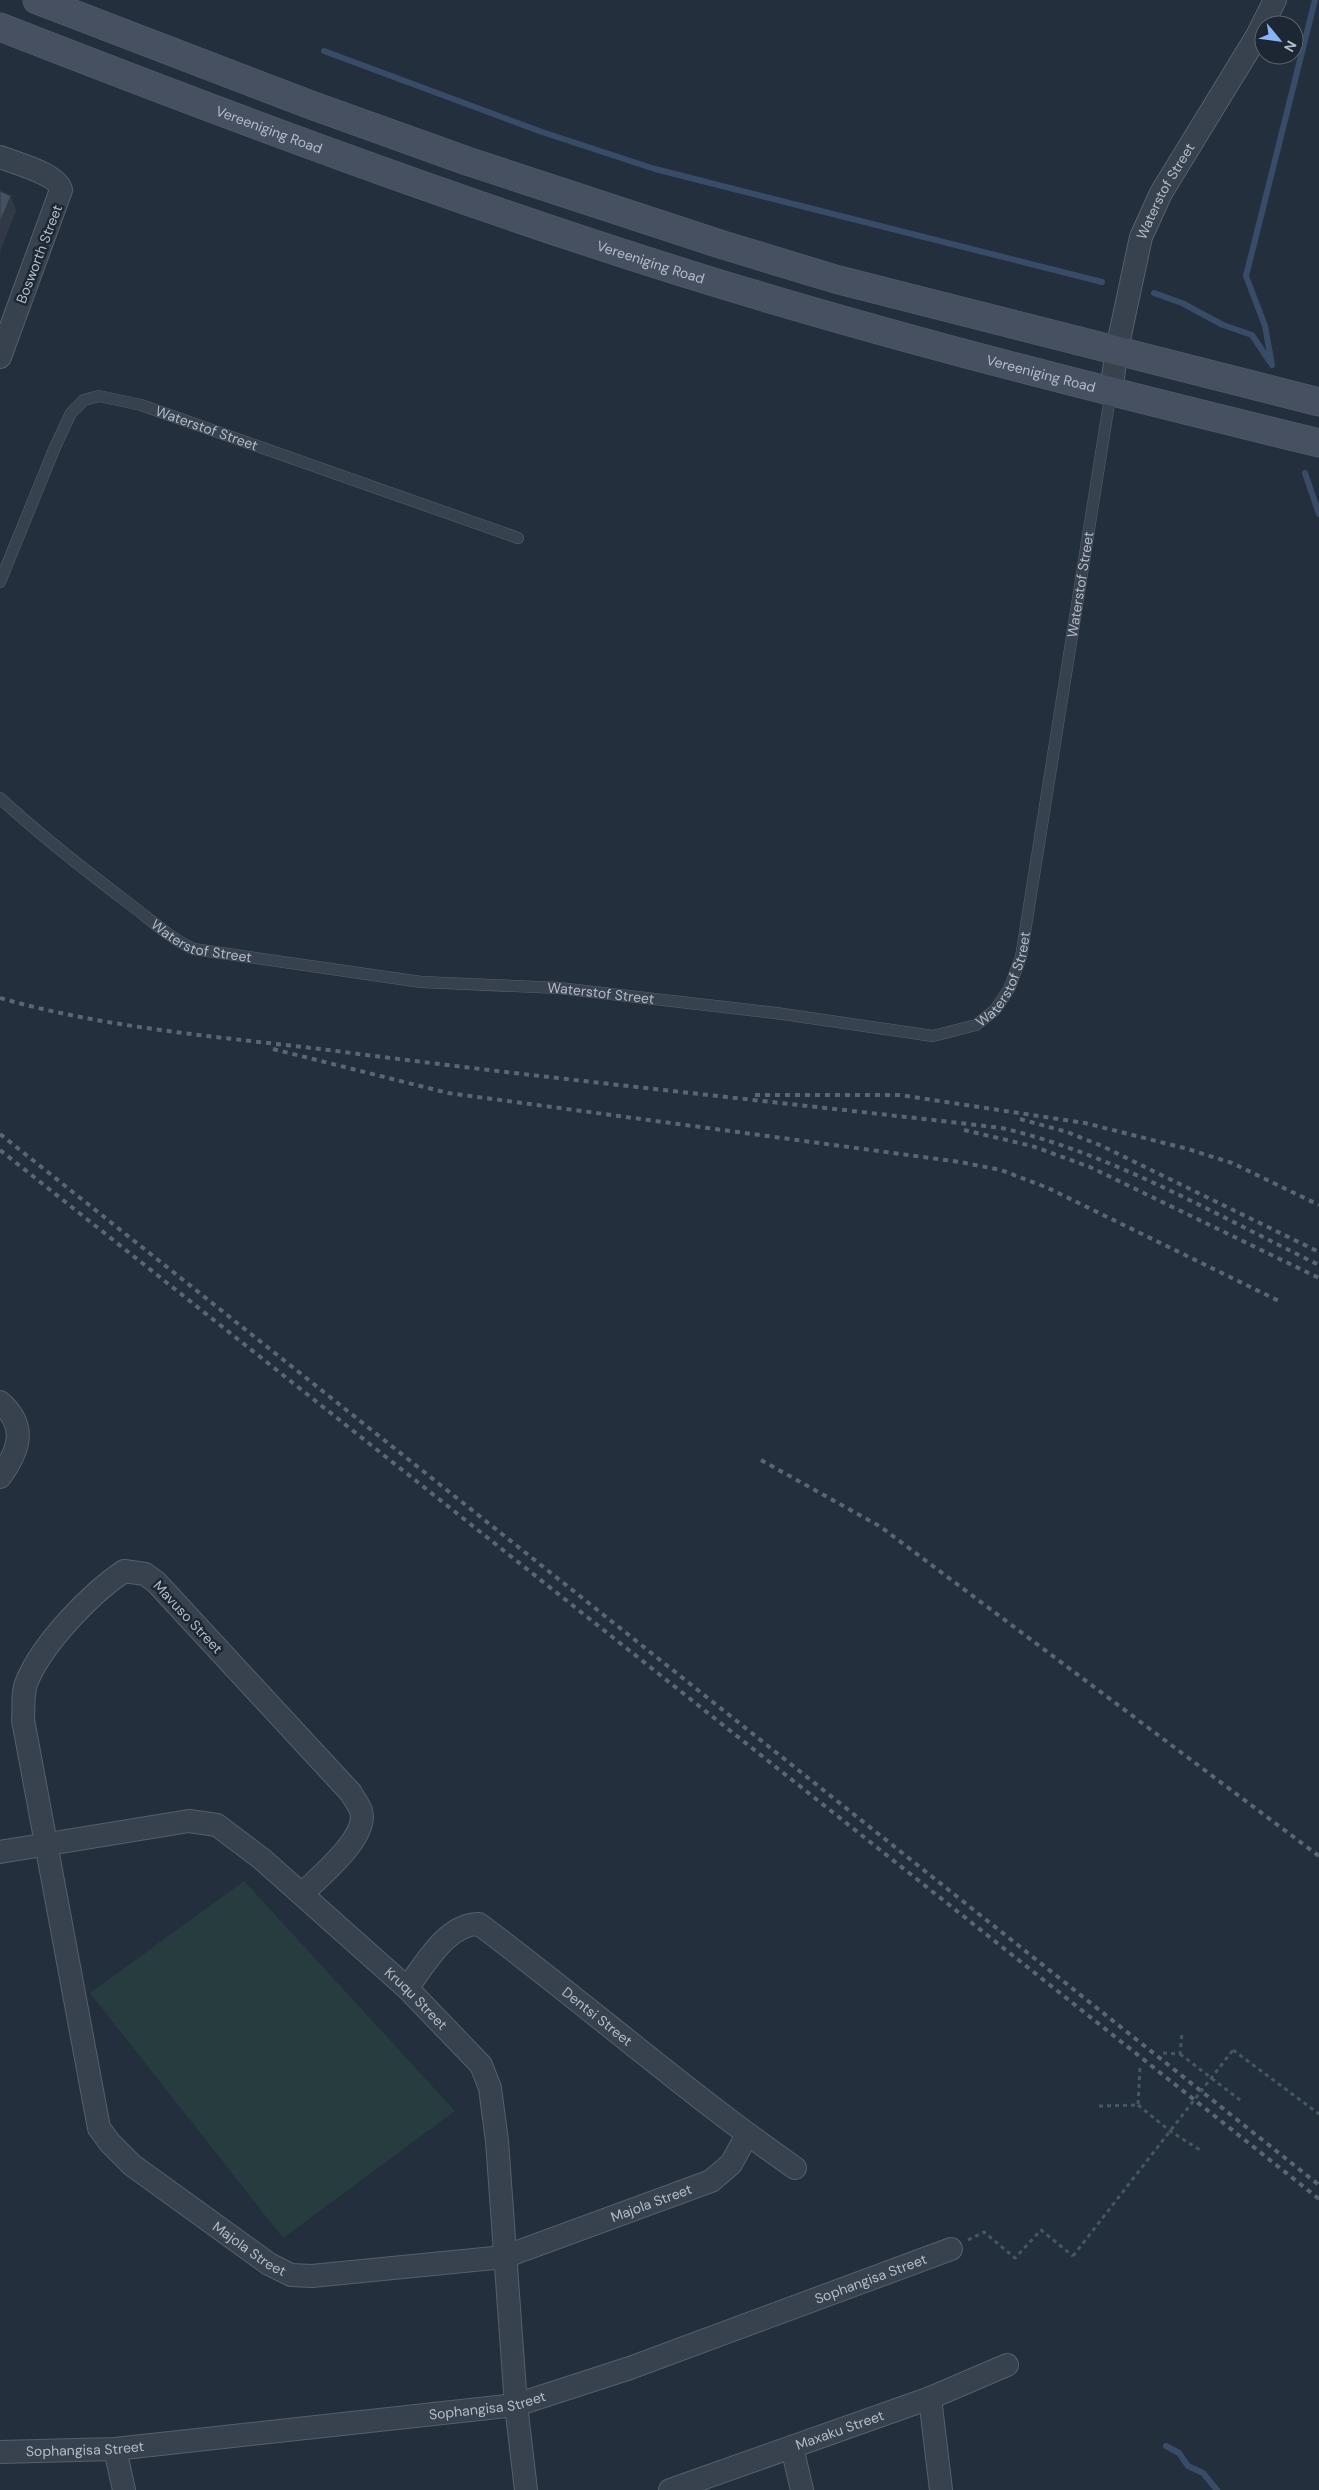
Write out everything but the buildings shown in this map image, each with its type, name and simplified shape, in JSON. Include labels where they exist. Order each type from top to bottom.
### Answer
[{"type":"main road","points":[[37,0],[311,105],[467,161],[640,218],[835,278],[1319,402]]},
{"type":"main road","name":"Vereeniging Road","points":[[0,27],[331,153],[589,242],[820,314],[1111,391],[1319,443]]},
{"type":"street","name":"Waterstof Street","points":[[1111,391],[1117,349],[1141,237],[1161,193],[1257,36],[1275,0]]},
{"type":"street","name":"Bosworth Street","points":[[0,157],[48,176],[60,185],[61,190],[0,357]]},
{"type":"street","points":[[0,1402],[13,1420],[20,1440],[15,1456],[0,1477]]},
{"type":"street","name":"Mavuso Street","points":[[47,1843],[23,1720],[26,1683],[45,1650],[72,1619],[112,1579],[124,1571],[135,1571],[145,1574],[156,1582],[352,1793],[361,1811],[361,1822],[357,1833],[347,1850],[302,1894]]},
{"type":"street","name":"Kruqu Street","points":[[0,1852],[189,1821],[217,1825],[244,1844],[407,1988],[481,2066],[490,2088],[497,2141],[516,2406],[526,2490]]},
{"type":"street","name":"Majola Street","points":[[47,1843],[99,2128],[126,2160],[269,2264],[291,2275],[312,2276],[504,2257],[711,2181],[731,2164],[747,2134]]},
{"type":"street","name":"Dentsi Street","points":[[407,1988],[450,1935],[469,1924],[478,1924],[531,1963],[747,2134],[795,2168]]},
{"type":"street","name":"Sophangisa Street","points":[[0,2452],[115,2449],[516,2406],[630,2368],[951,2249]]},
{"type":"street","name":"Maxaku Street","points":[[670,2490],[930,2398],[1007,2365]]},
{"type":"street","points":[[930,2398],[940,2490]]},
{"type":"street","points":[[792,2447],[802,2490]]},
{"type":"street","points":[[115,2449],[124,2490]]},
{"type":"lane","name":"Waterstof Street","points":[[0,798],[34,829],[129,904],[180,943],[194,949],[421,982],[559,988],[776,1013],[933,1036],[976,1025],[995,1010],[1009,990],[1021,957],[1111,391]]},
{"type":"lane","name":"Waterstof Street","points":[[0,582],[55,446],[71,413],[84,400],[99,396],[141,405],[518,538]]},
{"type":"path","points":[[1180,2054],[1182,2033]]},
{"type":"path","points":[[951,2249],[984,2232],[1015,2258],[1041,2230],[1073,2256],[1232,2050],[1319,2114]]},
{"type":"path","points":[[1163,2053],[1180,2054],[1240,2100]]},
{"type":"path","points":[[1138,2105],[1140,2068]]},
{"type":"path","points":[[1099,2106],[1138,2105],[1170,2131],[1200,2150]]},
{"type":"green space","points":[[244,1881],[455,2111],[283,2238],[90,1993]]},
{"type":"waterway","points":[[1272,365],[1265,326],[1246,276],[1315,0]]},
{"type":"waterway","points":[[324,51],[542,132],[655,169],[1102,282]]},
{"type":"waterway","points":[[1154,293],[1182,303],[1223,325],[1252,335],[1270,362]]},
{"type":"waterway","points":[[1305,473],[1319,514]]},
{"type":"waterway","points":[[1166,2446],[1179,2453],[1188,2466],[1203,2473],[1217,2490]]},
{"type":"railway","points":[[0,998],[41,1009],[167,1031],[502,1072],[1002,1128],[1084,1153],[1124,1170],[1319,1265]]},
{"type":"railway","points":[[273,1049],[448,1093],[960,1162],[1001,1170],[1048,1188],[1279,1301]]},
{"type":"railway","points":[[755,1095],[900,1095],[1085,1123],[1188,1149],[1232,1163],[1319,1205]]},
{"type":"railway","points":[[1020,1119],[1067,1132],[1102,1146],[1319,1252]]},
{"type":"railway","points":[[964,1130],[1032,1146],[1090,1167],[1319,1278]]},
{"type":"railway","points":[[0,1134],[1319,2185]]},
{"type":"railway","points":[[0,1150],[1319,2199]]},
{"type":"railway","points":[[761,1460],[881,1527],[1319,1856]]}]
